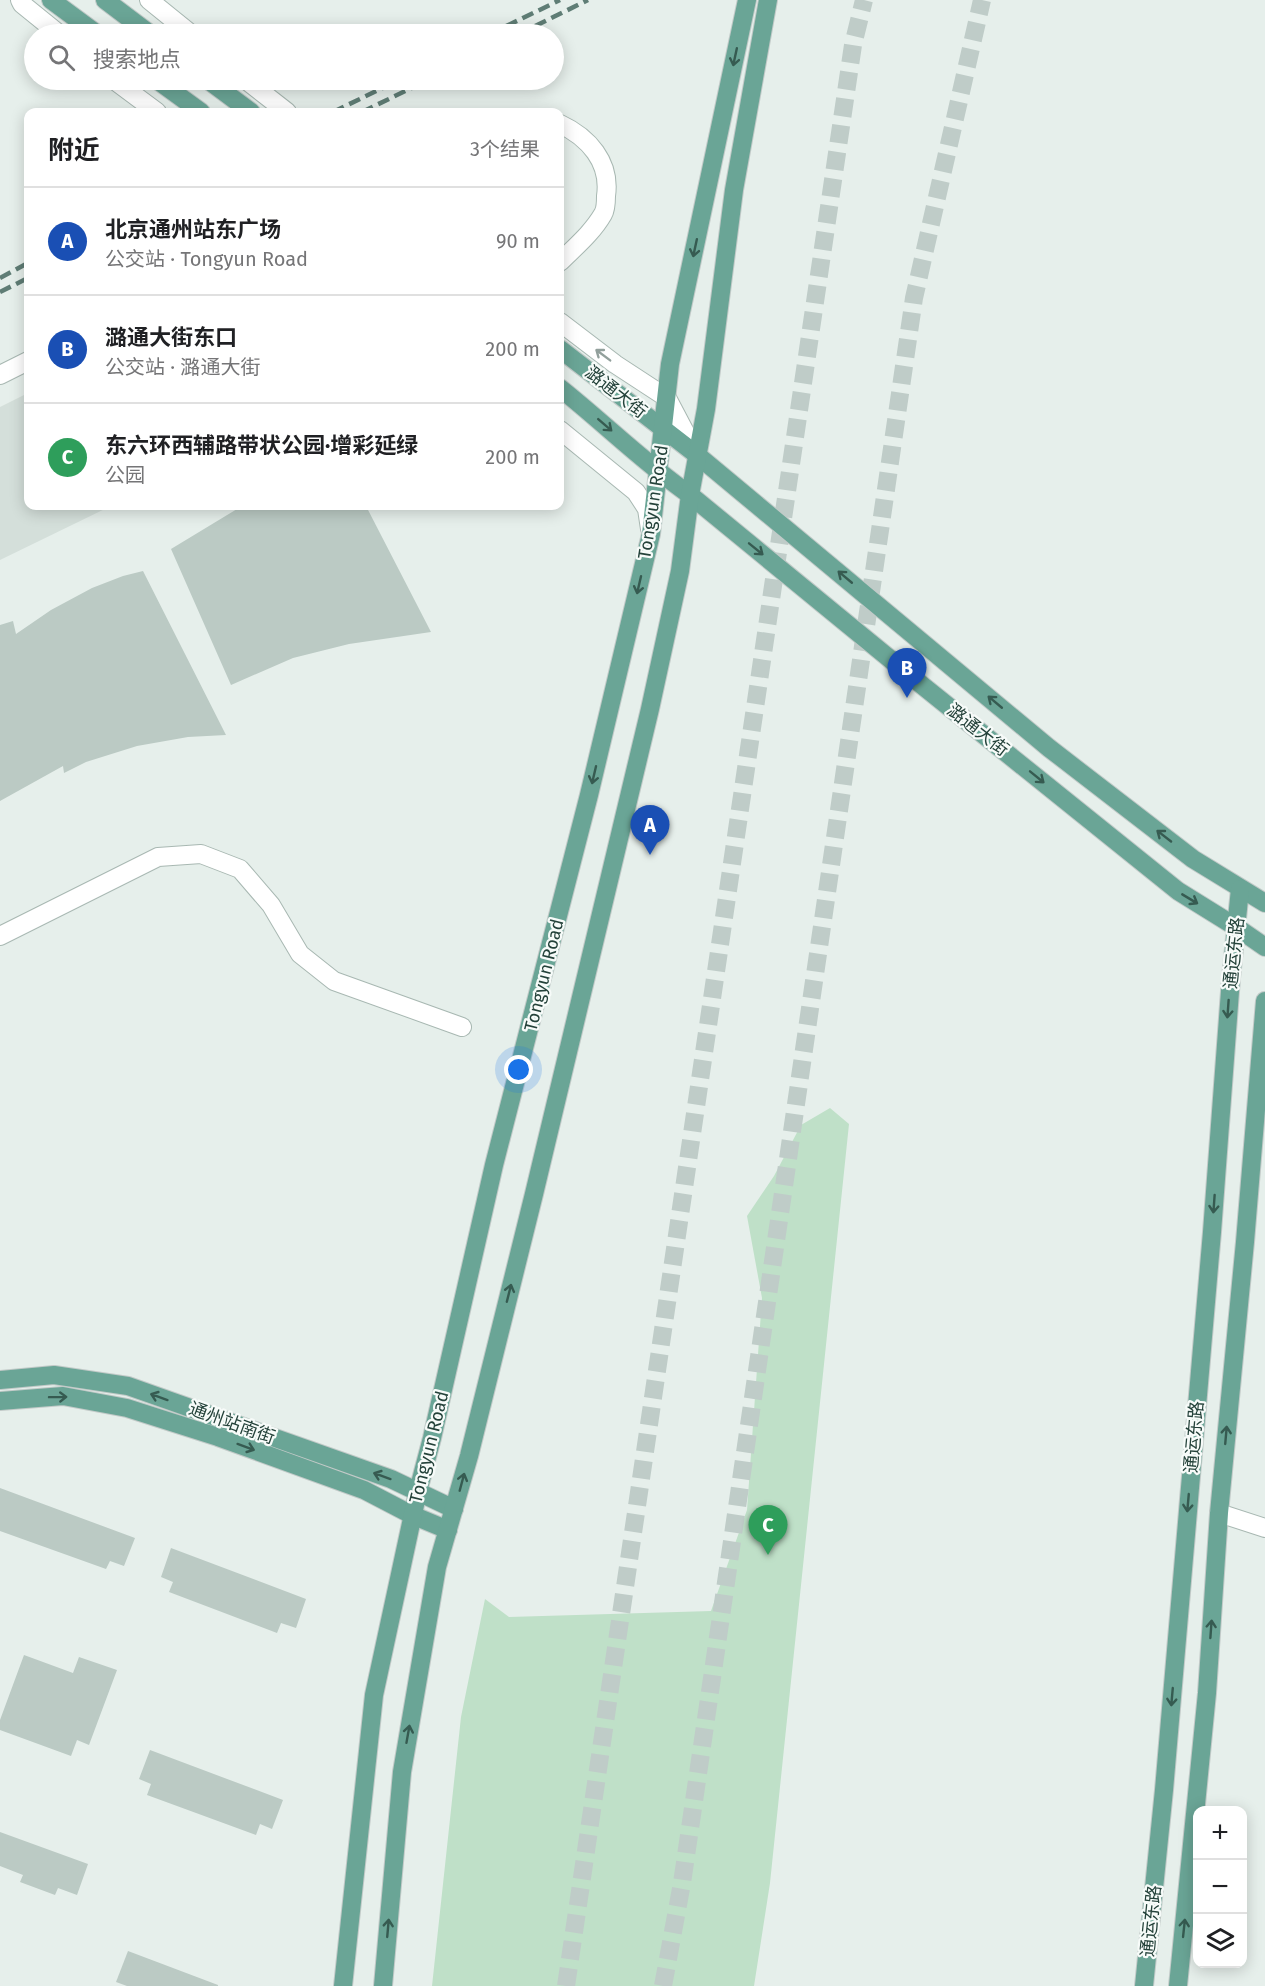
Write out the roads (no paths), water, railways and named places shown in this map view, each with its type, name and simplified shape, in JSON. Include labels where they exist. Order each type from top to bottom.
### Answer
[{"type":"main road","points":[[51,0],[83,24]]},
{"type":"main road","points":[[105,0],[137,24]]},
{"type":"main road","name":"Tongyun Road","points":[[343,1986],[374,1695],[417,1491],[432,1438],[494,1165],[589,795],[651,534],[670,364],[747,0]]},
{"type":"main road","name":"Tongyun Road","points":[[383,1986],[402,1772],[437,1567],[454,1509],[534,1194],[650,709],[680,571],[690,495],[706,409],[734,190],[768,0]]},
{"type":"main road","points":[[171,90],[196,108]]},
{"type":"main road","points":[[221,90],[246,108]]},
{"type":"main road","name":"潞通大街","points":[[564,352],[697,455],[1049,748],[1193,859],[1265,903]]},
{"type":"main road","name":"潞通大街","points":[[564,391],[659,474],[690,495],[1178,891],[1265,947]]},
{"type":"main road","name":"通运东路","points":[[1144,1986],[1166,1778],[1240,889]]},
{"type":"main road","name":"通运东路","points":[[1178,1986],[1208,1693],[1219,1513],[1265,1001]]},
{"type":"main road","name":"通州站南街","points":[[0,1380],[54,1375],[128,1386],[391,1479],[454,1509]]},
{"type":"main road","name":"通州站南街","points":[[0,1401],[63,1396],[128,1408],[218,1437],[364,1490],[412,1515],[448,1530]]},
{"type":"street","points":[[20,0],[47,24]]},
{"type":"street","points":[[149,0],[179,24]]},
{"type":"street","points":[[127,90],[152,108]]},
{"type":"street","points":[[259,90],[282,108]]},
{"type":"street","points":[[564,126],[585,139],[601,159],[608,186],[604,211],[590,232],[564,258]]},
{"type":"street","points":[[564,325],[615,364],[667,398],[697,455]]},
{"type":"street","points":[[0,375],[24,363]]},
{"type":"street","points":[[564,433],[636,492],[647,509],[651,534]]},
{"type":"street","points":[[0,936],[158,857],[201,854],[240,869],[271,905],[300,954],[334,981],[462,1027]]},
{"type":"street","points":[[1219,1513],[1265,1528]]},
{"type":"tunnel","points":[[566,1986],[853,45],[864,0]]},
{"type":"tunnel","points":[[663,1986],[682,1883],[914,298],[982,0]]},
{"type":"railway","points":[[511,24],[560,0]]},
{"type":"railway","points":[[539,24],[588,0]]},
{"type":"railway","points":[[341,108],[378,90]]},
{"type":"railway","points":[[370,108],[407,90]]},
{"type":"railway","points":[[0,278],[24,265]]},
{"type":"railway","points":[[0,292],[24,280]]},
{"type":"place","name":"潞通大街东口","points":[[907,698]]},
{"type":"place","name":"北京通州站东广场","points":[[650,855]]},
{"type":"place","name":"东六环西辅路带状公园·增彩延绿","points":[[768,1555]]}]
